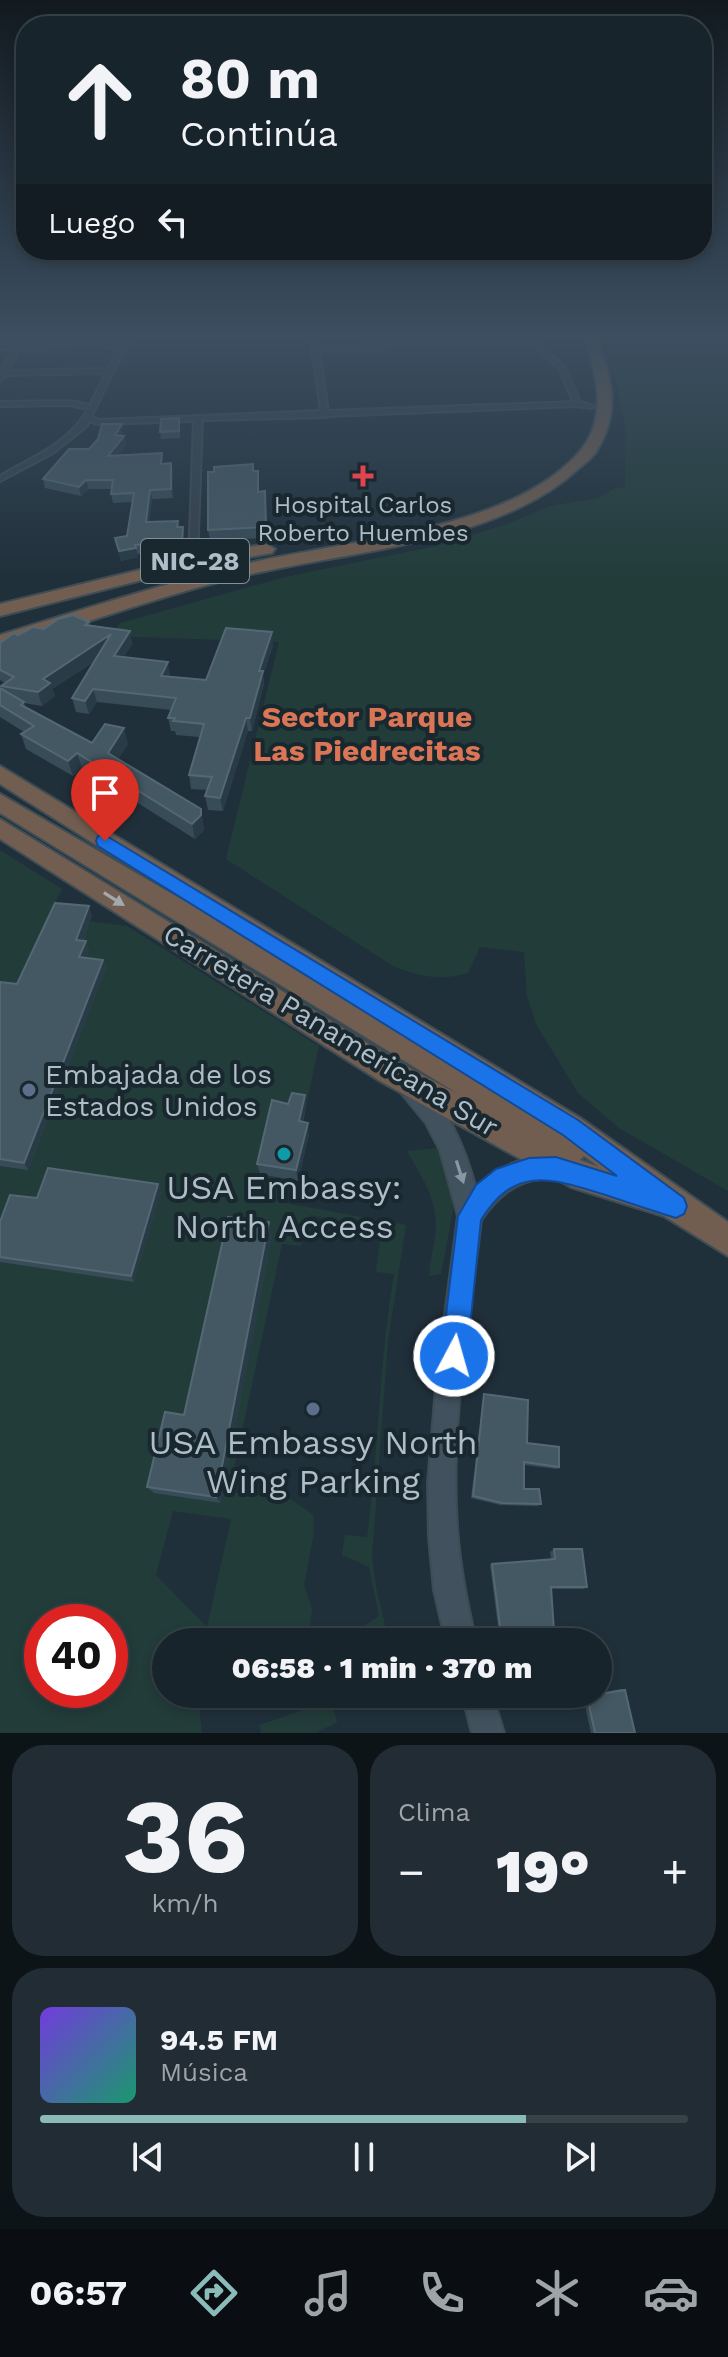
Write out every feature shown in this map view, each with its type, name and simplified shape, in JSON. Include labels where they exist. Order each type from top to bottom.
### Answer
[{"type":"highway","name":"NIC-28","points":[[0,610],[193,562],[393,527],[485,502],[537,475],[574,441],[581,417]]},
{"type":"highway","points":[[547,486],[553,473],[573,456],[588,437],[596,417]]},
{"type":"highway","points":[[0,650],[29,636],[164,599],[407,546],[491,523],[532,506],[566,485],[598,449],[603,417]]},
{"type":"highway","name":"NIC-28","points":[[0,641],[251,567],[466,523],[499,511],[547,486],[577,463],[602,426]]},
{"type":"highway","points":[[0,632],[30,617],[169,574],[393,527]]},
{"type":"highway","name":"Carretera Panamericana Sur","points":[[5,775],[105,841],[570,1128],[728,1240]]},
{"type":"highway","points":[[0,802],[494,1103],[676,1206]]},
{"type":"highway","name":"Carretera Panamericana Sur","points":[[0,828],[390,1072],[582,1177],[676,1206]]},
{"type":"street","points":[[0,479],[61,443],[87,418],[98,422],[277,417]]},
{"type":"street","points":[[193,562],[198,420]]},
{"type":"street","points":[[390,1072],[414,1093],[435,1118],[452,1148],[470,1216],[445,1441],[441,1513],[446,1569],[458,1628]]},
{"type":"street","points":[[470,1216],[484,1194],[505,1177],[529,1169],[556,1168],[582,1177]]},
{"type":"street","points":[[481,1708],[488,1733]]},
{"type":"green space","points":[[623,417],[728,417],[728,1191],[619,1128],[578,1093],[536,1024],[527,996],[524,952],[480,947],[468,973],[430,977],[413,973],[393,966],[226,859],[279,642],[112,636],[120,623],[285,577],[436,546],[507,524],[550,506],[598,498],[615,488],[625,487]]},
{"type":"green space","points":[[0,850],[62,889],[48,916],[127,926],[319,1046],[285,1203],[406,1225],[388,1341],[372,1556],[386,1628],[360,1628],[379,1616],[369,1567],[342,1555],[345,1535],[367,1537],[394,1274],[376,1272],[381,1231],[310,1215],[301,1246],[282,1244],[229,1492],[291,1499],[313,1515],[314,1532],[304,1585],[312,1609],[310,1628],[152,1628],[152,1708],[199,1708],[202,1733],[0,1733],[0,1262],[42,1205],[0,1242],[0,1166],[105,968],[83,965],[11,1015],[0,989]],"holes":[[[271,1236],[221,1503],[190,1423]],[[173,1511],[231,1519],[207,1627],[156,1575]]]},
{"type":"green space","points":[[437,1148],[449,1160],[453,1211],[441,1274],[429,1276],[436,1230],[435,1214],[426,1186],[407,1151]]},
{"type":"green space","points":[[309,1708],[334,1708],[337,1722],[316,1733],[261,1733],[259,1725]]},
{"type":"building","points":[[179,418],[179,431],[160,432],[161,419]]},
{"type":"building","points":[[102,424],[122,424],[115,435],[124,436],[108,456],[162,453],[161,464],[171,463],[171,489],[150,490],[146,522],[178,521],[177,527],[183,527],[182,542],[135,545],[136,548],[119,551],[115,538],[127,536],[134,493],[111,494],[113,480],[86,480],[79,487],[43,479],[69,449],[89,449],[98,439]]},
{"type":"building","points":[[253,464],[253,471],[258,471],[258,492],[265,491],[266,527],[208,530],[208,472],[214,472],[214,467]]},
{"type":"building","points":[[73,615],[89,622],[85,625],[130,631],[114,656],[168,662],[161,676],[206,680],[226,628],[272,632],[259,671],[263,671],[250,718],[246,718],[220,798],[205,796],[212,777],[189,775],[204,724],[168,718],[176,698],[93,689],[85,701],[72,698],[111,634],[43,679],[50,683],[38,692],[1,686],[14,677],[0,670],[0,643],[14,633],[18,635],[33,627],[44,629],[58,619]]},
{"type":"building","points":[[0,688],[24,702],[21,705],[92,743],[105,724],[124,728],[108,753],[201,809],[201,815],[192,824],[77,753],[68,761],[21,734],[34,726],[0,705]]},
{"type":"building","name":"Embajada de los Estados Unidos","points":[[55,903],[89,906],[76,940],[86,941],[79,957],[103,960],[24,1163],[0,1159],[0,982],[17,984]]},
{"type":"building","name":"USA Embassy: North Access","points":[[292,1093],[305,1095],[299,1121],[308,1123],[296,1170],[257,1164],[272,1100],[288,1104]]},
{"type":"building","name":"Embajada de los Estados Unidos","points":[[48,1168],[158,1184],[131,1276],[0,1257],[0,1222],[10,1195],[37,1198]]},
{"type":"building","points":[[228,1217],[269,1222],[216,1497],[147,1487],[165,1412],[184,1415]]},
{"type":"building","points":[[484,1394],[528,1400],[527,1443],[559,1447],[559,1467],[524,1462],[524,1489],[539,1489],[541,1504],[502,1503],[473,1496]]},
{"type":"building","points":[[554,1549],[582,1549],[587,1587],[551,1587],[554,1628],[500,1628],[492,1564],[555,1559]]},
{"type":"building","points":[[625,1690],[635,1733],[595,1733],[590,1708],[612,1708],[612,1692]]},
{"type":"place","name":"Hospital Carlos Roberto Huembes","points":[[363,476]]},
{"type":"place","name":"Embajada de los Estados Unidos","points":[[29,1090]]},
{"type":"place","name":"USA Embassy: North Access","points":[[284,1154]]},
{"type":"place","name":"USA Embassy North Wing Parking","points":[[313,1409]]},
{"type":"district","name":"Sector Parque Las Piedrecitas","points":[[367,734]]},
{"type":"route","points":[[105,841],[570,1128],[617,1159],[676,1206],[556,1168],[529,1169],[505,1177],[484,1194],[470,1216],[454,1356]]}]
